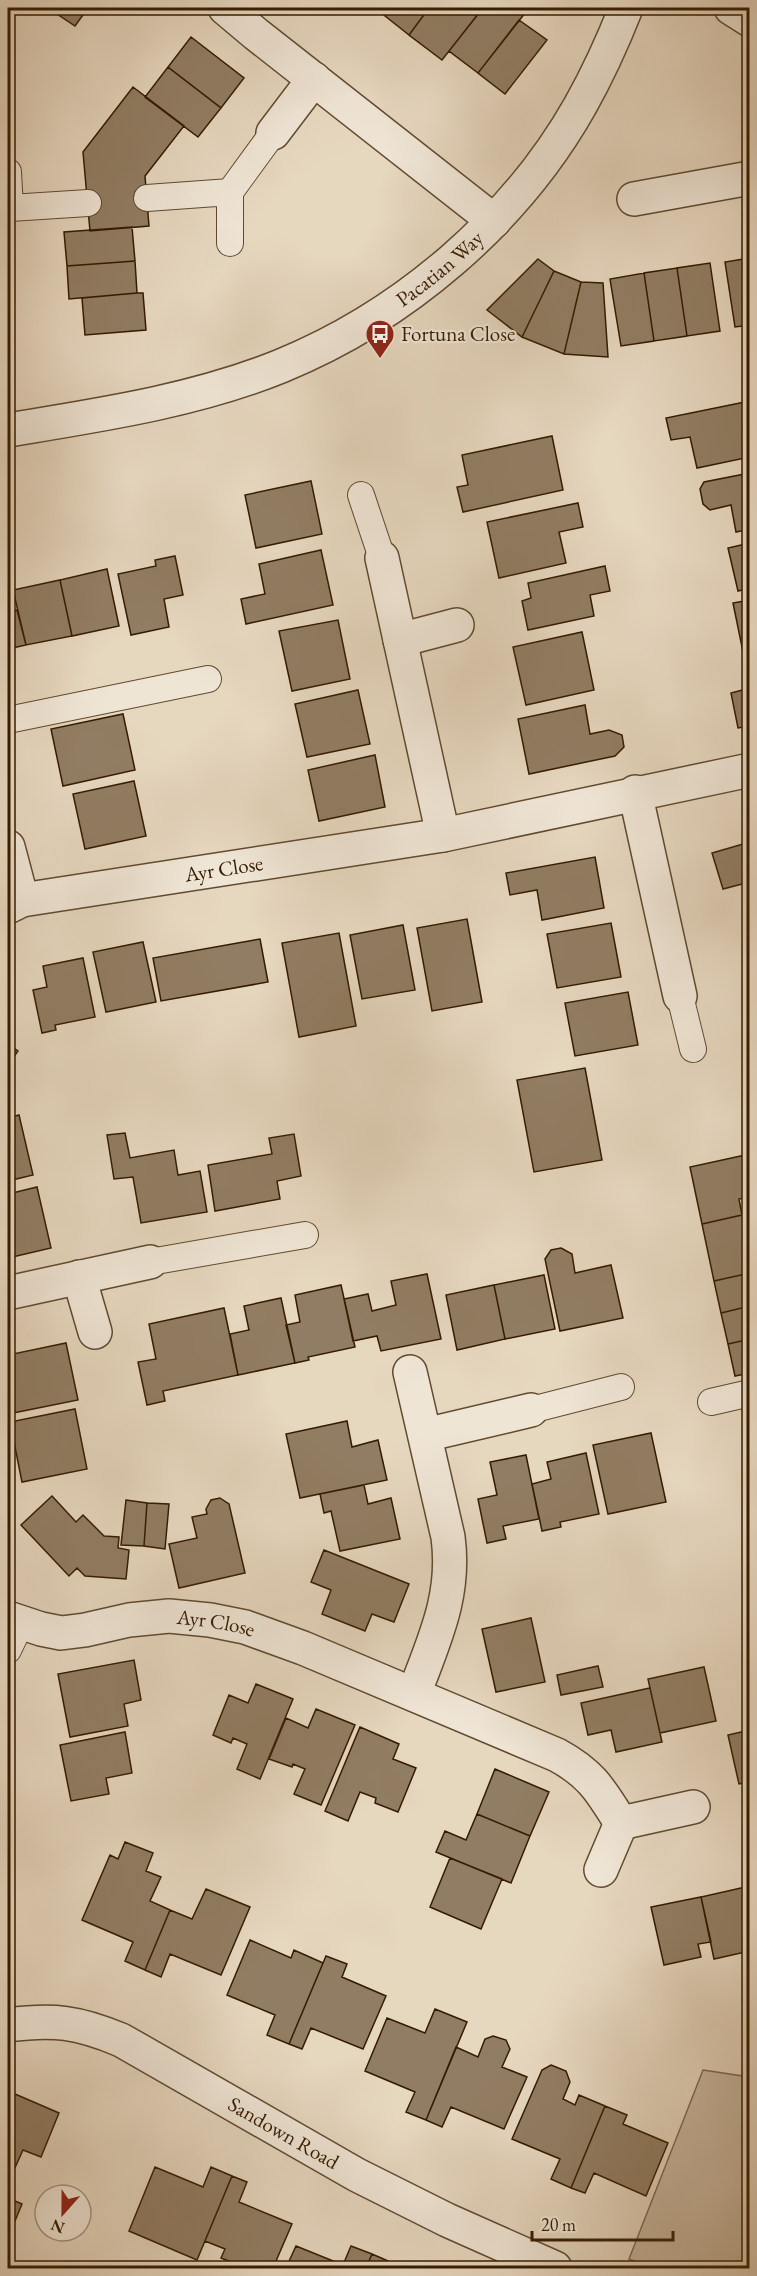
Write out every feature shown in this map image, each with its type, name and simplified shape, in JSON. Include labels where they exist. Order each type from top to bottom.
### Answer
[{"type":"street","points":[[225,8],[494,221]]},
{"type":"street","name":"Pacatian Way","points":[[8,430],[127,410],[208,390],[280,366],[328,344],[424,283],[494,221],[546,158],[580,107],[627,8]]},
{"type":"street","points":[[731,8],[750,20]]},
{"type":"street","points":[[273,133],[314,80]]},
{"type":"street","points":[[634,199],[750,178]]},
{"type":"street","points":[[382,558],[443,835]]},
{"type":"street","points":[[400,640],[457,625]]},
{"type":"street","name":"Ayr Close","points":[[15,903],[443,835],[635,792],[750,770]]},
{"type":"street","points":[[635,792],[680,996]]},
{"type":"street","points":[[8,847],[15,903]]},
{"type":"street","points":[[8,1293],[150,1262]]},
{"type":"street","points":[[79,1277],[95,1332]]},
{"type":"street","points":[[410,1372],[451,1558],[450,1585],[442,1617],[414,1694]]},
{"type":"street","points":[[425,1435],[531,1410]]},
{"type":"street","name":"Ayr Close","points":[[12,1630],[61,1633],[129,1620],[169,1616],[210,1620],[245,1627],[303,1648],[557,1755],[578,1767],[598,1787],[621,1823]]},
{"type":"street","points":[[601,1870],[621,1823],[693,1807]]},
{"type":"street","name":"Sandown Road","points":[[8,2025],[38,2021],[69,2022],[121,2040],[357,2175],[447,2220],[555,2268]]},
{"type":"lane","points":[[230,243],[230,192],[273,133]]},
{"type":"lane","points":[[8,172],[10,208],[88,203]]},
{"type":"lane","points":[[147,198],[230,192]]},
{"type":"lane","points":[[361,495],[382,558]]},
{"type":"lane","points":[[8,720],[208,679]]},
{"type":"lane","points":[[680,996],[693,1049]]},
{"type":"lane","points":[[150,1262],[306,1235]]},
{"type":"lane","points":[[531,1410],[621,1387]]},
{"type":"lane","points":[[711,1402],[750,1393]]},
{"type":"shaded area","points":[[703,2070],[749,2077],[749,2268],[653,2268],[629,2259]]},
{"type":"building","points":[[48,8],[88,8],[75,26]]},
{"type":"building","points":[[375,8],[429,8],[409,35]]},
{"type":"building","points":[[429,8],[482,9],[442,60],[409,35]]},
{"type":"building","points":[[483,8],[529,8],[478,73],[449,51]]},
{"type":"building","points":[[519,20],[547,40],[505,94],[478,73]]},
{"type":"building","points":[[191,37],[244,78],[221,108],[168,67]]},
{"type":"building","points":[[168,67],[221,108],[198,137],[145,97]]},
{"type":"building","points":[[133,87],[184,126],[145,176],[149,226],[90,231],[83,152]]},
{"type":"building","points":[[132,227],[135,261],[67,266],[64,232]]},
{"type":"building","points":[[750,258],[750,325],[735,327],[725,262]]},
{"type":"building","points":[[538,259],[554,271],[522,337],[487,310]]},
{"type":"building","points":[[135,261],[137,293],[69,299],[67,266]]},
{"type":"building","points":[[710,263],[720,331],[687,336],[677,268]]},
{"type":"building","points":[[677,268],[687,336],[654,341],[644,273]]},
{"type":"building","points":[[554,271],[581,282],[564,354],[522,337]]},
{"type":"building","points":[[644,273],[654,341],[621,346],[610,279]]},
{"type":"building","points":[[581,282],[603,283],[608,357],[564,354]]},
{"type":"building","points":[[143,293],[146,330],[85,335],[82,298]]},
{"type":"building","points":[[750,401],[750,457],[697,468],[690,437],[671,440],[666,418]]},
{"type":"building","points":[[552,436],[563,490],[463,512],[457,487],[468,485],[462,455]]},
{"type":"building","points":[[750,473],[750,529],[736,532],[731,505],[710,510],[703,504],[700,489],[704,482]]},
{"type":"building","points":[[311,481],[322,534],[256,548],[245,495]]},
{"type":"building","points":[[578,503],[583,527],[559,532],[566,563],[499,578],[487,522]]},
{"type":"building","points":[[750,543],[750,588],[738,591],[728,548]]},
{"type":"building","points":[[321,550],[333,605],[246,624],[241,599],[265,594],[259,564]]},
{"type":"building","points":[[175,556],[183,595],[164,599],[169,627],[131,635],[118,574],[156,566],[155,560]]},
{"type":"building","points":[[605,566],[610,591],[590,595],[594,616],[528,630],[522,601],[531,598],[528,583]]},
{"type":"building","points":[[107,569],[119,626],[72,636],[60,580]]},
{"type":"building","points":[[60,580],[72,636],[26,645],[13,590]]},
{"type":"building","points":[[750,600],[750,656],[744,657],[733,603]]},
{"type":"building","points":[[17,610],[26,645],[8,649],[8,612]]},
{"type":"building","points":[[338,620],[350,679],[292,691],[279,631]]},
{"type":"building","points":[[582,632],[594,690],[526,705],[513,647]]},
{"type":"building","points":[[750,688],[750,726],[738,728],[731,693]]},
{"type":"building","points":[[358,690],[370,744],[307,757],[295,704]]},
{"type":"building","points":[[585,705],[590,734],[609,730],[622,735],[624,747],[615,756],[529,774],[518,719]]},
{"type":"building","points":[[123,714],[135,770],[63,786],[51,729]]},
{"type":"building","points":[[375,755],[385,807],[319,821],[308,770]]},
{"type":"building","points":[[134,781],[146,836],[85,849],[73,794]]},
{"type":"building","points":[[750,842],[750,882],[723,889],[712,853]]},
{"type":"building","points":[[595,857],[604,908],[542,920],[537,890],[510,895],[506,873]]},
{"type":"building","points":[[467,919],[482,1002],[432,1011],[417,928]]},
{"type":"building","points":[[611,923],[621,977],[557,988],[547,934]]},
{"type":"building","points":[[403,925],[415,990],[362,999],[350,935]]},
{"type":"building","points":[[339,933],[356,1026],[299,1037],[282,943]]},
{"type":"building","points":[[260,939],[268,982],[161,1001],[153,958]]},
{"type":"building","points":[[143,942],[156,1002],[106,1012],[93,952]]},
{"type":"building","points":[[83,958],[95,1017],[55,1025],[56,1030],[42,1033],[33,990],[47,987],[43,966]]},
{"type":"building","points":[[628,992],[638,1045],[575,1056],[565,1003]]},
{"type":"building","points":[[8,1044],[18,1051],[8,1065]]},
{"type":"building","points":[[585,1068],[602,1160],[534,1172],[517,1080]]},
{"type":"building","points":[[19,1115],[33,1175],[8,1181],[8,1118]]},
{"type":"building","points":[[125,1133],[130,1158],[174,1150],[178,1175],[200,1171],[207,1212],[141,1223],[133,1177],[114,1179],[107,1135]]},
{"type":"building","points":[[294,1134],[301,1176],[277,1181],[280,1199],[215,1211],[208,1165],[272,1154],[269,1138]]},
{"type":"building","points":[[750,1154],[750,1197],[739,1199],[742,1215],[702,1224],[690,1167]]},
{"type":"building","points":[[37,1187],[51,1248],[8,1258],[8,1194]]},
{"type":"building","points":[[742,1215],[746,1232],[750,1231],[750,1273],[714,1281],[702,1224]]},
{"type":"building","points":[[561,1248],[572,1254],[575,1273],[611,1265],[623,1318],[560,1331],[545,1259],[551,1250]]},
{"type":"building","points":[[750,1273],[750,1306],[721,1313],[714,1281]]},
{"type":"building","points":[[427,1274],[441,1339],[381,1351],[377,1336],[353,1341],[344,1299],[368,1294],[372,1311],[396,1305],[391,1281]]},
{"type":"building","points":[[544,1275],[555,1329],[505,1339],[494,1285]]},
{"type":"building","points":[[341,1285],[355,1347],[308,1357],[309,1360],[295,1363],[286,1325],[300,1322],[295,1295]]},
{"type":"building","points":[[494,1285],[505,1339],[457,1350],[446,1295]]},
{"type":"building","points":[[281,1298],[295,1363],[238,1375],[230,1334],[249,1330],[244,1306]]},
{"type":"building","points":[[750,1306],[750,1339],[728,1344],[721,1313]]},
{"type":"building","points":[[224,1308],[238,1375],[163,1391],[165,1401],[147,1405],[138,1362],[156,1359],[149,1324]]},
{"type":"building","points":[[750,1339],[750,1373],[735,1376],[728,1344]]},
{"type":"building","points":[[66,1343],[78,1400],[8,1414],[8,1355]]},
{"type":"building","points":[[75,1409],[87,1469],[22,1482],[10,1422]]},
{"type":"building","points":[[347,1421],[352,1447],[378,1440],[387,1480],[300,1498],[286,1434]]},
{"type":"building","points":[[651,1433],[666,1502],[608,1514],[593,1445]]},
{"type":"building","points":[[586,1453],[599,1514],[560,1522],[561,1527],[542,1531],[532,1484],[551,1479],[547,1462]]},
{"type":"building","points":[[526,1455],[539,1519],[503,1526],[506,1539],[487,1543],[478,1499],[497,1495],[490,1462]]},
{"type":"building","points":[[364,1485],[368,1504],[391,1498],[400,1539],[340,1551],[331,1511],[324,1513],[320,1494]]},
{"type":"building","points":[[52,1496],[76,1522],[83,1515],[104,1536],[119,1537],[118,1548],[129,1550],[126,1579],[85,1576],[77,1568],[69,1576],[21,1525]]},
{"type":"building","points":[[220,1498],[229,1504],[245,1573],[179,1588],[169,1544],[197,1538],[192,1517],[207,1514],[206,1509],[211,1500]]},
{"type":"building","points":[[126,1500],[147,1503],[144,1546],[121,1545]]},
{"type":"building","points":[[147,1503],[169,1504],[165,1549],[144,1546]]},
{"type":"building","points":[[324,1550],[409,1584],[394,1622],[372,1614],[365,1631],[322,1614],[331,1590],[311,1582]]},
{"type":"building","points":[[531,1618],[545,1682],[496,1692],[482,1629]]},
{"type":"building","points":[[134,1660],[141,1700],[124,1704],[128,1726],[70,1737],[58,1674]]},
{"type":"building","points":[[598,1666],[603,1687],[561,1695],[557,1675]]},
{"type":"building","points":[[704,1667],[716,1721],[660,1733],[648,1679]]},
{"type":"building","points":[[256,1684],[293,1699],[260,1779],[237,1769],[247,1744],[233,1738],[231,1743],[213,1735],[229,1695],[248,1703]]},
{"type":"building","points":[[650,1688],[662,1742],[616,1752],[611,1730],[588,1735],[581,1703]]},
{"type":"building","points":[[316,1709],[355,1725],[321,1805],[294,1794],[305,1769],[269,1759],[286,1718],[308,1728]]},
{"type":"building","points":[[360,1727],[399,1744],[393,1759],[416,1768],[398,1812],[375,1803],[376,1798],[360,1792],[348,1821],[325,1811]]},
{"type":"building","points":[[750,1730],[750,1782],[739,1784],[728,1735]]},
{"type":"building","points":[[125,1732],[132,1773],[106,1778],[109,1794],[71,1801],[60,1745]]},
{"type":"building","points":[[495,1769],[549,1792],[530,1836],[477,1814]]},
{"type":"building","points":[[750,1787],[750,1822],[743,1788]]},
{"type":"building","points":[[477,1814],[530,1836],[511,1883],[436,1852],[445,1831],[466,1840]]},
{"type":"building","points":[[125,1842],[153,1853],[146,1871],[161,1877],[150,1901],[170,1910],[145,1970],[125,1961],[133,1942],[82,1920],[110,1855],[118,1859]]},
{"type":"building","points":[[450,1858],[502,1879],[481,1929],[430,1907]]},
{"type":"building","points":[[750,1886],[750,1951],[714,1959],[701,1897]]},
{"type":"building","points":[[206,1889],[250,1907],[221,1975],[170,1954],[161,1977],[145,1970],[170,1910],[192,1919]]},
{"type":"building","points":[[701,1897],[711,1942],[698,1944],[701,1957],[664,1965],[651,1907]]},
{"type":"building","points":[[250,1940],[291,1958],[294,1950],[323,1963],[289,2044],[267,2035],[275,2015],[227,1995]]},
{"type":"building","points":[[326,1956],[347,1964],[342,1977],[386,1996],[363,2049],[311,2028],[302,2049],[289,2044]]},
{"type":"building","points":[[435,2009],[467,2022],[426,2120],[406,2112],[415,2092],[365,2071],[387,2018],[425,2033]]},
{"type":"building","points":[[493,2036],[506,2040],[510,2049],[502,2067],[527,2077],[504,2129],[451,2107],[442,2127],[426,2120],[456,2047],[478,2057],[485,2039]]},
{"type":"building","points":[[551,2065],[566,2071],[570,2082],[563,2099],[575,2105],[579,2095],[605,2106],[571,2188],[551,2179],[560,2159],[512,2139],[542,2070]]},
{"type":"building","points":[[8,2091],[59,2113],[41,2157],[23,2150],[13,2172],[8,2170]]},
{"type":"building","points":[[605,2106],[627,2115],[623,2124],[668,2143],[646,2196],[594,2173],[585,2193],[571,2188]]},
{"type":"building","points":[[155,2167],[203,2187],[211,2167],[232,2176],[197,2260],[129,2231]]},
{"type":"building","points":[[232,2176],[247,2182],[239,2202],[292,2224],[273,2268],[247,2268],[221,2258],[225,2249],[205,2241]]},
{"type":"building","points":[[8,2198],[22,2204],[8,2238]]},
{"type":"building","points":[[296,2246],[343,2265],[351,2246],[372,2254],[366,2268],[286,2268]]},
{"type":"building","points":[[372,2254],[388,2261],[385,2268],[366,2268]]},
{"type":"place","name":"Fortuna Close","points":[[380,360]]}]
